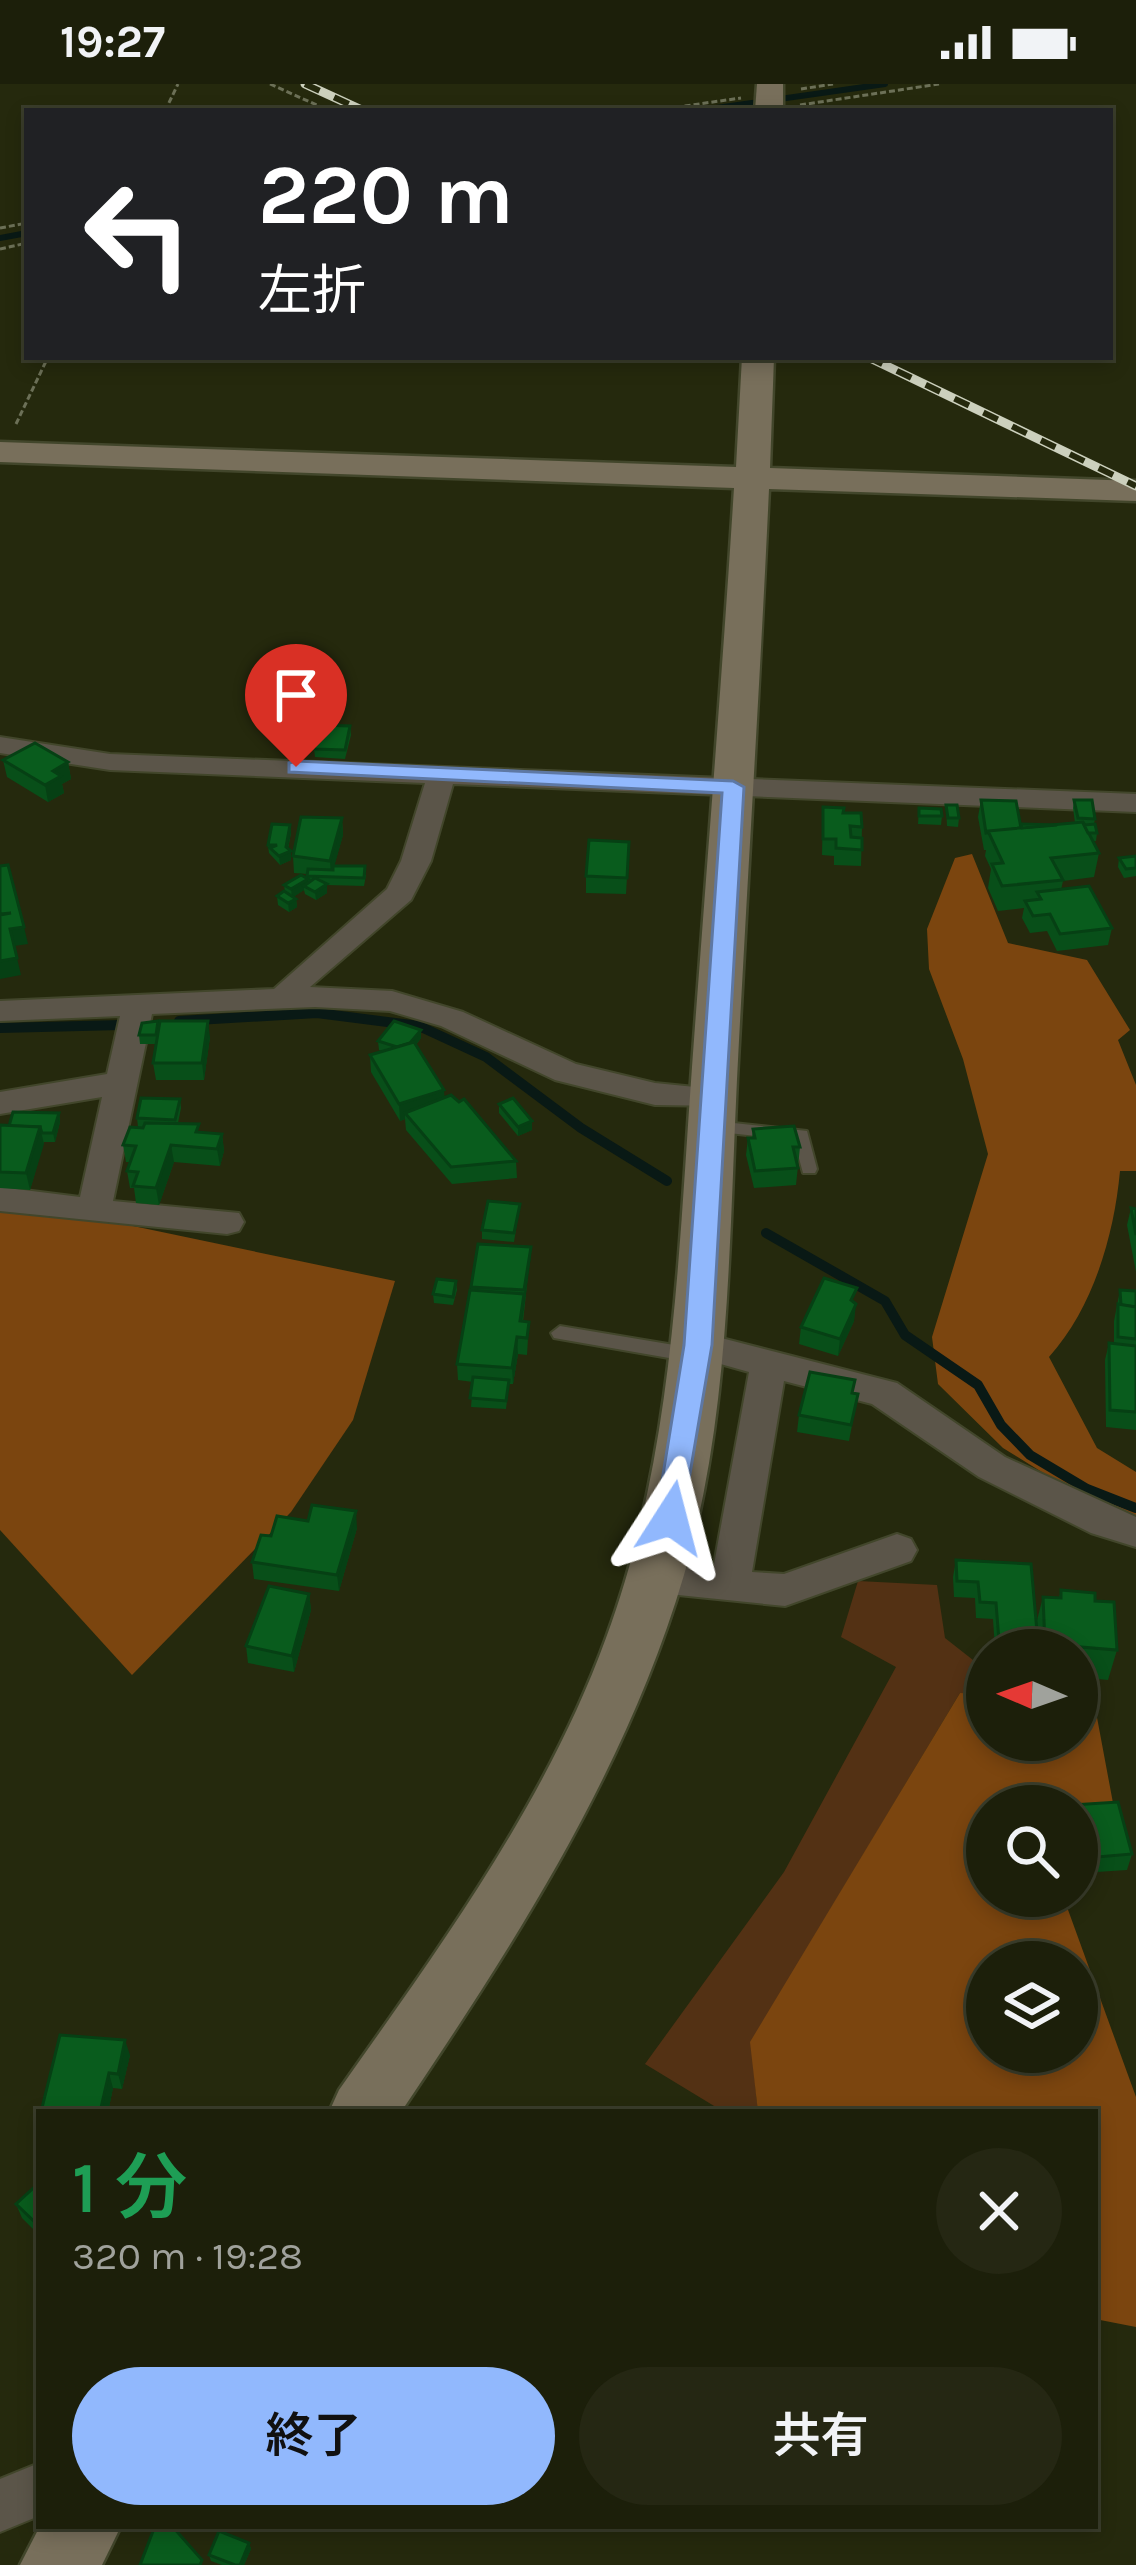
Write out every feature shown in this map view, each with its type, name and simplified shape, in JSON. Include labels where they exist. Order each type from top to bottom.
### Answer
[{"type":"street","points":[[364,2109],[483,1936],[577,1772],[634,1641],[671,1518],[697,1350],[758,360]]},
{"type":"street","points":[[1,453],[1136,491]]},
{"type":"street","points":[[0,746],[110,762],[1136,803]]},
{"type":"street","points":[[283,998],[308,966],[391,905],[406,882],[442,774]]},
{"type":"street","points":[[0,1011],[137,1009],[283,998],[392,1001],[452,1019],[566,1072],[712,1112]]},
{"type":"street","points":[[94,1211],[137,1009]]},
{"type":"street","points":[[0,1103],[121,1083]]},
{"type":"street","points":[[0,1198],[227,1222]]},
{"type":"street","points":[[697,1350],[769,1360],[884,1394],[992,1468],[1136,1532]]},
{"type":"street","points":[[730,1587],[769,1360]]},
{"type":"street","points":[[652,1580],[785,1590],[897,1550]]},
{"type":"street","points":[[0,2506],[36,2489]]},
{"type":"street","points":[[58,2565],[82,2529]]},
{"type":"lane","points":[[712,1112],[801,1136],[809,1168]]},
{"type":"lane","points":[[560,1333],[697,1350]]},
{"type":"path","points":[[270,84],[323,108]]},
{"type":"path","points":[[682,108],[939,84]]},
{"type":"path","points":[[1,453],[47,360]]},
{"type":"shaded area","points":[[972,854],[1008,943],[1087,960],[1130,1030],[1118,1040],[1136,1085],[1136,1171],[1120,1171],[1099,1270],[1078,1316],[1049,1357],[1097,1448],[1136,1472],[1136,1518],[1087,1500],[1003,1448],[938,1384],[932,1337],[988,1154],[963,1059],[929,969],[927,929],[955,858]]},
{"type":"shaded area","points":[[0,1204],[52,1209],[395,1281],[353,1420],[291,1512],[132,1675],[0,1530]]},
{"type":"shaded area","points":[[858,1581],[937,1585],[945,1638],[966,1654],[966,1693],[960,1693],[751,2042],[758,2109],[719,2109],[645,2064],[784,1872],[896,1667],[841,1637]]},
{"type":"shaded area","points":[[960,1693],[966,1693],[966,1761],[1098,1761],[1098,1723],[1113,1803],[1098,1803],[1098,1785],[966,1785],[966,1917],[1071,1917],[1079,1941],[966,1941],[966,2073],[1098,2073],[1098,1992],[1136,2097],[1136,2327],[1098,2320],[1098,2109],[758,2109],[750,2042]]},
{"type":"building","points":[[320,725],[350,726],[345,750],[314,749]]},
{"type":"building","points":[[35,743],[68,762],[53,771],[61,776],[45,785],[3,760]]},
{"type":"building","points":[[981,800],[1016,801],[1021,828],[986,833]]},
{"type":"building","points":[[1074,800],[1092,800],[1095,819],[1078,818]]},
{"type":"building","points":[[946,805],[957,805],[959,818],[948,818]]},
{"type":"building","points":[[823,807],[861,813],[862,827],[850,826],[851,837],[862,838],[862,850],[836,848],[836,839],[823,839]]},
{"type":"building","points":[[919,808],[941,809],[942,816],[919,816]]},
{"type":"building","points":[[301,817],[342,818],[330,861],[293,856]]},
{"type":"building","points":[[1083,822],[1099,853],[1051,858],[1063,880],[1002,886],[992,864],[1003,863],[988,831]]},
{"type":"building","points":[[272,824],[290,825],[286,847],[291,851],[279,856],[270,848],[277,845],[268,845]]},
{"type":"building","points":[[589,840],[629,842],[627,878],[586,876]]},
{"type":"building","points":[[1136,856],[1136,868],[1126,869],[1119,858]]},
{"type":"building","points":[[8,865],[24,927],[10,929],[17,958],[0,961],[0,915],[11,913],[0,914],[0,866]]},
{"type":"building","points":[[333,866],[365,866],[364,878],[307,876],[308,869],[333,870]]},
{"type":"building","points":[[301,875],[308,879],[291,889],[284,885]]},
{"type":"building","points":[[315,878],[327,884],[315,892],[304,886]]},
{"type":"building","points":[[1089,886],[1112,928],[1060,934],[1050,914],[1033,916],[1025,901],[1041,899],[1037,892]]},
{"type":"building","points":[[284,891],[296,899],[288,903],[277,896]]},
{"type":"building","points":[[158,1021],[156,1035],[139,1035],[142,1023]]},
{"type":"building","points":[[160,1021],[208,1021],[202,1063],[153,1063]]},
{"type":"building","points":[[394,1021],[421,1030],[410,1043],[397,1047],[378,1041]]},
{"type":"building","points":[[414,1042],[444,1090],[399,1104],[370,1055]]},
{"type":"building","points":[[451,1095],[459,1102],[464,1099],[516,1161],[451,1167],[405,1113]]},
{"type":"building","points":[[141,1098],[180,1099],[175,1120],[137,1118]]},
{"type":"building","points":[[513,1098],[532,1121],[518,1127],[499,1104]]},
{"type":"building","points":[[13,1112],[59,1113],[53,1133],[42,1133],[40,1127],[9,1126]]},
{"type":"building","points":[[145,1123],[199,1124],[196,1132],[222,1134],[217,1149],[171,1145],[156,1188],[133,1186],[138,1172],[127,1171],[136,1146],[123,1145],[130,1127],[143,1128]]},
{"type":"building","points":[[0,1125],[40,1127],[26,1173],[0,1172]]},
{"type":"building","points":[[794,1126],[800,1147],[793,1147],[798,1168],[755,1171],[748,1138],[755,1138],[753,1129]]},
{"type":"building","points":[[488,1201],[520,1204],[514,1233],[482,1230]]},
{"type":"building","points":[[478,1244],[531,1247],[524,1290],[471,1287]]},
{"type":"building","points":[[824,1278],[857,1288],[851,1300],[856,1304],[840,1339],[801,1327]]},
{"type":"building","points":[[437,1279],[456,1281],[453,1297],[433,1294]]},
{"type":"building","points":[[470,1290],[524,1294],[520,1321],[529,1322],[527,1338],[517,1337],[512,1368],[457,1364]]},
{"type":"building","points":[[1120,1290],[1136,1291],[1136,1307],[1121,1305]]},
{"type":"building","points":[[1118,1304],[1136,1307],[1136,1339],[1118,1337]]},
{"type":"building","points":[[1109,1343],[1136,1346],[1136,1412],[1110,1410]]},
{"type":"building","points":[[810,1372],[855,1380],[852,1393],[858,1394],[851,1425],[799,1415]]},
{"type":"building","points":[[473,1377],[509,1380],[506,1401],[470,1398]]},
{"type":"building","points":[[312,1505],[356,1511],[337,1575],[252,1562],[261,1535],[271,1536],[277,1516],[308,1521]]},
{"type":"building","points":[[956,1560],[1031,1564],[1037,1629],[998,1629],[996,1603],[980,1602],[978,1582],[957,1581]]},
{"type":"building","points":[[269,1586],[309,1594],[292,1656],[246,1646]]},
{"type":"building","points":[[1061,1590],[1095,1593],[1095,1601],[1114,1602],[1117,1650],[1098,1648],[1098,1629],[1044,1629],[1043,1597],[1061,1598]]},
{"type":"building","points":[[1118,1802],[1132,1854],[1098,1857],[1098,1803]]},
{"type":"building","points":[[60,2035],[125,2040],[118,2074],[109,2073],[101,2109],[42,2109]]},
{"type":"building","points":[[36,2186],[36,2223],[16,2204]]},
{"type":"building","points":[[154,2529],[175,2529],[202,2560],[200,2565],[140,2565]]},
{"type":"building","points":[[219,2531],[249,2543],[240,2565],[209,2555]]},
{"type":"waterway","points":[[716,108],[885,84]]},
{"type":"waterway","points":[[0,238],[24,234]]},
{"type":"waterway","points":[[179,1021],[317,1013],[419,1026],[486,1057],[581,1128],[667,1181]]},
{"type":"waterway","points":[[0,1028],[122,1025]]},
{"type":"waterway","points":[[766,1233],[885,1301],[905,1335],[978,1385],[1001,1425],[1030,1455],[1087,1489],[1136,1508]]},
{"type":"railway","points":[[305,84],[357,108]]},
{"type":"railway","points":[[874,360],[1136,486]]},
{"type":"route","points":[[296,767],[733,787],[698,1345],[671,1518]]}]
